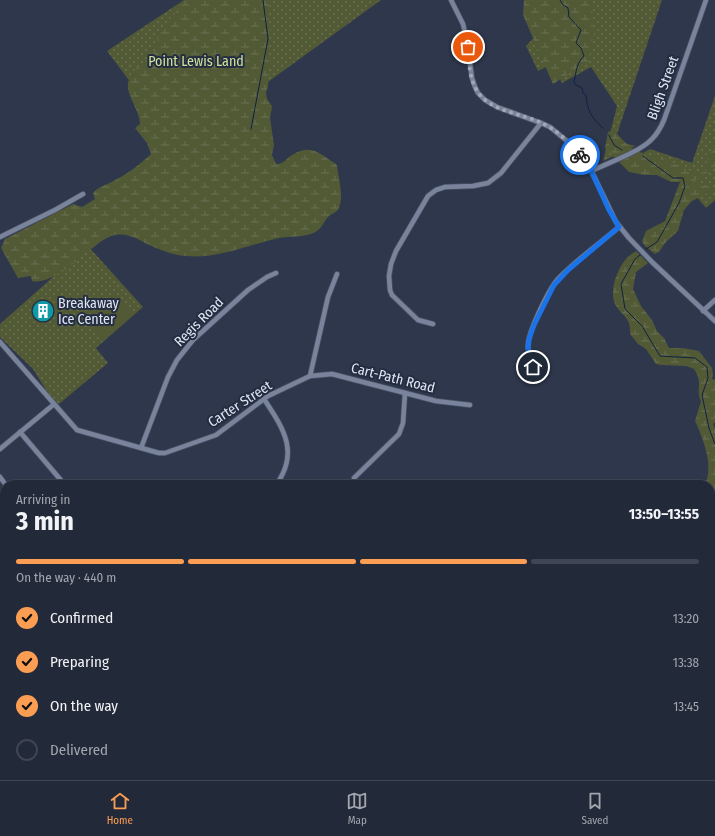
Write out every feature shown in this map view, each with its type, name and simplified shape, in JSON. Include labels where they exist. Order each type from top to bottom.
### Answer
[{"type":"street","points":[[451,0],[463,24],[467,41],[471,74],[477,91],[485,100],[497,107],[550,127],[577,150],[591,171],[609,210],[619,227],[652,262],[715,321]]},
{"type":"street","name":"Bligh Street","points":[[591,171],[642,147],[657,133],[664,120],[706,0]]},
{"type":"street","points":[[433,324],[418,320],[392,295],[389,276],[396,250],[428,196],[436,190],[445,187],[473,186],[488,183],[501,173],[542,123]]},
{"type":"street","points":[[0,237],[55,210],[83,194]]},
{"type":"street","points":[[536,372],[530,361],[528,344],[534,325],[551,289],[564,274],[619,227]]},
{"type":"street","name":"Regis Road","points":[[140,448],[172,367],[185,349],[248,290],[267,277],[276,273]]},
{"type":"street","points":[[310,376],[328,297],[337,274]]},
{"type":"street","points":[[703,311],[715,300]]},
{"type":"street","name":"Carter Street","points":[[0,342],[74,428],[80,432],[159,453],[165,453],[216,435],[264,399],[310,376]]},
{"type":"street","name":"Cart-Path Road","points":[[310,376],[332,374],[436,401],[470,405]]},
{"type":"street","points":[[354,478],[399,434],[403,423],[405,392]]},
{"type":"street","points":[[264,399],[282,427],[288,447],[287,463],[279,480]]},
{"type":"street","points":[[0,449],[53,405]]},
{"type":"street","points":[[20,432],[61,480]]},
{"type":"green space","name":"Point Lewis Land","points":[[184,0],[381,0],[261,87],[137,91],[107,51]]},
{"type":"green space","points":[[184,0],[270,0],[268,22],[270,30],[268,49],[271,63],[266,92],[267,99],[272,106],[270,118],[274,145],[272,155],[276,164],[278,164],[296,153],[303,150],[309,150],[319,153],[337,165],[341,193],[338,210],[328,217],[317,231],[307,235],[280,238],[216,255],[178,255],[156,248],[132,237],[115,235],[108,237],[67,268],[48,279],[32,281],[31,276],[18,278],[1,248],[5,239],[73,204],[82,207],[95,199],[93,193],[100,187],[120,178],[151,154],[147,143],[135,128],[140,124],[138,114],[129,93],[128,83],[136,68],[147,60],[153,53],[162,28]]},
{"type":"green space","points":[[524,0],[591,0],[595,30],[588,62],[553,84],[523,15]]},
{"type":"green space","points":[[550,0],[662,0],[617,134],[625,143],[635,146],[603,161],[617,106],[591,67],[562,83],[552,64],[538,71],[526,46],[557,13]]},
{"type":"green space","points":[[715,96],[715,200],[706,208],[684,182],[638,156],[650,149],[692,163]]},
{"type":"green space","points":[[613,130],[629,146],[636,150],[695,172],[707,172],[705,167],[715,142],[715,168],[694,181],[696,185],[713,185],[714,190],[692,201],[684,210],[678,231],[665,243],[659,252],[655,254],[644,245],[642,241],[646,231],[665,221],[680,182],[671,182],[657,175],[644,175],[629,172],[605,148],[608,132]]},
{"type":"green space","points":[[88,246],[143,307],[96,348],[108,363],[59,404],[51,398],[33,369],[0,337],[0,324]]},
{"type":"green space","points":[[636,251],[648,263],[636,272],[633,289],[641,306],[652,320],[657,331],[664,338],[669,348],[683,348],[699,351],[712,368],[712,379],[715,380],[715,422],[713,424],[715,429],[715,480],[706,480],[708,471],[707,453],[695,421],[701,401],[699,397],[699,383],[697,374],[694,369],[686,366],[656,364],[646,349],[638,344],[630,334],[628,320],[615,304],[613,299],[613,287],[617,274],[627,258]]},
{"type":"green space","points":[[113,294],[133,315],[103,341],[84,320]]},
{"type":"waterway","points":[[251,129],[268,39],[263,0]]},
{"type":"waterway","points":[[560,0],[563,5],[568,8],[569,17],[581,30],[576,43],[581,48],[584,56],[578,64],[574,82],[582,88],[583,93],[586,95],[590,113],[595,121],[603,128]]},
{"type":"waterway","points":[[609,135],[614,145],[622,150]]},
{"type":"waterway","points":[[643,156],[673,178],[683,178],[685,186],[679,203],[657,242],[646,249]]},
{"type":"waterway","points":[[640,255],[635,259],[621,284],[625,309],[642,326],[660,356],[695,358],[707,367],[708,378],[702,395],[709,428],[715,444]]},
{"type":"way so far","points":[[468,47],[472,78],[477,91],[485,100],[497,107],[541,122],[550,127],[577,150],[580,155]]},
{"type":"place","name":"Breakaway Ice Center","points":[[43,311]]},
{"type":"route","points":[[533,367],[529,358],[529,339],[534,325],[554,285],[560,277],[619,227],[609,210],[589,166],[580,155]]}]
